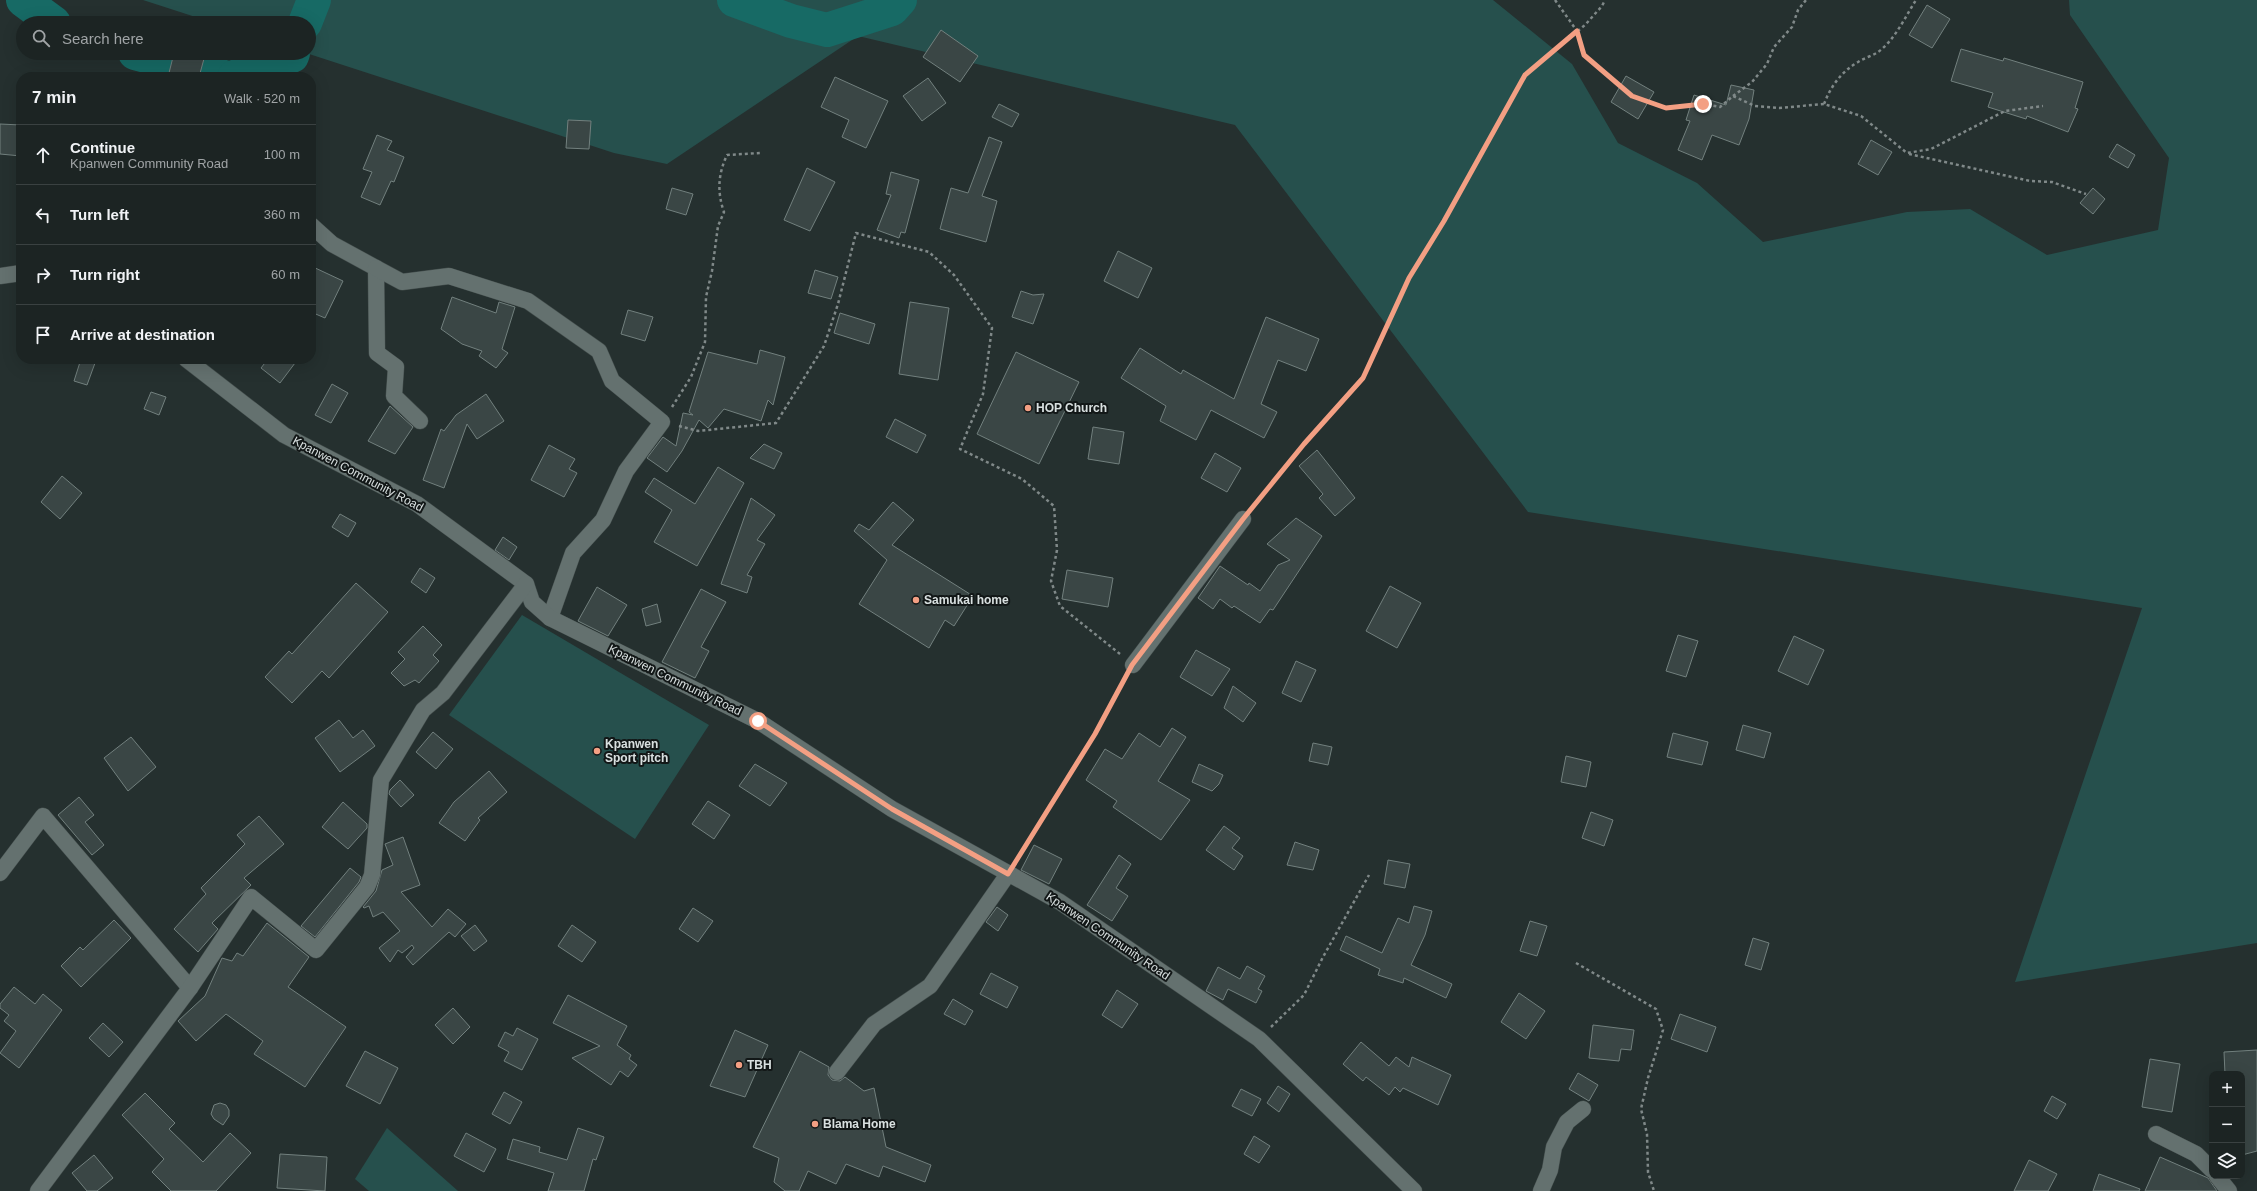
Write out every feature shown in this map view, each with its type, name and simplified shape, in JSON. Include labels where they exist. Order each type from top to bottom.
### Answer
[{"type":"street","points":[[316,230],[332,244],[402,282],[449,276],[528,301],[599,351],[612,381],[662,422],[626,471],[603,520],[573,553],[550,618]]},
{"type":"street","points":[[376,268],[377,353],[396,367],[394,396],[420,421]]},
{"type":"street","points":[[0,276],[16,274]]},
{"type":"street","name":"Kpanwen Community Road","points":[[192,364],[284,435],[417,504],[526,584],[532,602],[550,618],[758,721],[892,809],[1060,902],[1259,1039],[1414,1191]]},
{"type":"street","points":[[1132,665],[1243,519]]},
{"type":"street","points":[[43,1189],[190,988],[251,897],[316,950],[367,887],[372,875],[381,780],[423,710],[443,693],[526,584]]},
{"type":"street","points":[[0,873],[43,816],[190,988]]},
{"type":"street","points":[[837,1072],[874,1024],[930,986],[1008,874]]},
{"type":"street","points":[[1541,1191],[1550,1170],[1554,1147],[1567,1122],[1583,1109]]},
{"type":"street","points":[[2156,1134],[2196,1154],[2209,1167]]},
{"type":"street","points":[[2219,1179],[2229,1191]]},
{"type":"path","points":[[1555,0],[1577,31],[1584,55],[1632,96],[1666,108],[1703,104],[1720,107],[1752,82],[1767,64],[1774,47],[1792,27],[1798,10],[1806,0]]},
{"type":"path","points":[[1243,519],[1304,444],[1363,378],[1409,278],[1444,221],[1525,75],[1577,31],[1602,6],[1605,0]]},
{"type":"path","points":[[1824,104],[1830,89],[1844,71],[1858,61],[1878,52],[1899,28],[1916,0]]},
{"type":"path","points":[[1733,96],[1755,106],[1779,108],[1824,104],[1861,116],[1906,153],[2030,181],[2052,182],[2086,194]]},
{"type":"path","points":[[1906,153],[1931,149],[2005,111],[2043,106]]},
{"type":"path","points":[[760,153],[727,154],[722,166],[719,196],[724,212],[718,226],[712,271],[706,297],[705,342],[691,377],[662,422],[698,431],[776,423],[824,346],[838,304],[856,233],[929,252],[954,275],[992,328],[983,394],[960,449],[1022,479],[1054,506],[1057,550],[1052,581],[1060,606],[1132,665],[1095,734],[1008,874]]},
{"type":"path","points":[[1259,1039],[1304,995],[1323,957],[1369,875]]},
{"type":"path","points":[[1576,963],[1656,1009],[1664,1030],[1648,1078],[1641,1109],[1647,1134],[1648,1172],[1654,1191]]},
{"type":"shaded area","points":[[143,0],[1493,0],[1572,64],[1618,143],[1697,183],[1763,242],[1907,212],[1970,209],[2047,255],[2158,230],[2169,158],[2070,15],[2069,0],[2257,0],[2257,943],[2015,982],[2142,608],[1528,512],[1235,125],[858,36],[667,164],[614,153],[316,56],[316,16],[192,16]]},
{"type":"shaded area","name":"Kpanwen Sport pitch","points":[[522,615],[709,725],[635,839],[449,715]]},
{"type":"shaded area","points":[[387,1128],[458,1191],[369,1191],[355,1179]]},
{"type":"building","points":[[1927,5],[1950,19],[1932,48],[1909,35]]},
{"type":"building","points":[[941,30],[978,56],[960,82],[923,57]]},
{"type":"building","points":[[1961,49],[2003,61],[2004,58],[2083,82],[2075,108],[2078,109],[2068,132],[2027,116],[2026,119],[1988,107],[1993,93],[1951,81]]},
{"type":"building","points":[[172,60],[204,60],[200,72],[169,72]]},
{"type":"building","points":[[1626,76],[1654,92],[1638,119],[1611,102]]},
{"type":"building","points":[[835,77],[888,101],[866,148],[842,137],[849,120],[821,107]]},
{"type":"building","points":[[928,78],[946,103],[922,121],[903,96]]},
{"type":"building","points":[[1731,85],[1754,90],[1749,119],[1739,145],[1712,135],[1702,160],[1678,150],[1690,121],[1686,120],[1694,95],[1726,105]]},
{"type":"building","points":[[999,104],[1019,114],[1012,127],[992,117]]},
{"type":"building","points":[[568,120],[591,121],[589,149],[566,148]]},
{"type":"building","points":[[0,124],[16,125],[16,156],[0,154]]},
{"type":"building","points":[[377,135],[392,141],[387,150],[404,157],[394,182],[391,181],[380,205],[361,197],[372,172],[363,169]]},
{"type":"building","points":[[989,137],[1002,142],[982,196],[997,201],[986,242],[940,229],[951,188],[968,193]]},
{"type":"building","points":[[1871,140],[1892,152],[1878,175],[1858,164]]},
{"type":"building","points":[[2117,144],[2135,155],[2128,168],[2109,157]]},
{"type":"building","points":[[807,168],[835,182],[810,231],[784,220]]},
{"type":"building","points":[[891,172],[919,180],[905,233],[901,232],[899,238],[877,230],[891,195],[886,194]]},
{"type":"building","points":[[672,188],[693,194],[686,215],[666,209]]},
{"type":"building","points":[[2093,188],[2105,199],[2093,214],[2080,203]]},
{"type":"building","points":[[1118,251],[1152,268],[1138,298],[1104,281]]},
{"type":"building","points":[[316,268],[343,281],[325,318],[316,314]]},
{"type":"building","points":[[815,270],[838,277],[831,299],[808,293]]},
{"type":"building","points":[[1021,291],[1033,295],[1044,294],[1033,324],[1012,317]]},
{"type":"building","points":[[452,297],[496,313],[499,302],[515,307],[502,349],[508,353],[496,368],[479,356],[482,351],[462,344],[441,329]]},
{"type":"building","points":[[910,302],[949,308],[938,380],[899,374]]},
{"type":"building","points":[[628,310],[653,317],[645,341],[621,334]]},
{"type":"building","points":[[840,313],[875,324],[869,344],[834,333]]},
{"type":"building","points":[[1266,317],[1319,339],[1306,371],[1278,360],[1261,404],[1277,412],[1264,438],[1211,410],[1196,440],[1160,421],[1166,406],[1121,378],[1140,348],[1181,374],[1183,370],[1234,399]]},
{"type":"building","points":[[760,350],[785,357],[773,405],[768,400],[761,421],[724,409],[708,428],[699,420],[682,451],[667,472],[647,458],[663,437],[676,446],[683,413],[693,415],[689,412],[708,352],[757,364]]},
{"type":"building","name":"HOP Church","points":[[1016,352],[1079,382],[1039,464],[977,434]]},
{"type":"building","points":[[79,364],[95,364],[87,385],[74,381]]},
{"type":"building","points":[[264,364],[294,364],[280,383],[261,368]]},
{"type":"building","points":[[332,384],[348,393],[331,423],[315,415]]},
{"type":"building","points":[[151,392],[166,397],[159,415],[144,409]]},
{"type":"building","points":[[486,394],[504,421],[477,439],[467,424],[444,488],[423,480],[441,429],[444,431],[456,415]]},
{"type":"building","points":[[390,406],[413,427],[395,454],[368,441]]},
{"type":"building","points":[[895,419],[926,435],[917,453],[886,437]]},
{"type":"building","points":[[1093,427],[1124,432],[1119,464],[1088,459]]},
{"type":"building","points":[[764,444],[782,453],[774,469],[750,458]]},
{"type":"building","points":[[549,445],[575,459],[569,469],[577,473],[564,497],[531,480]]},
{"type":"building","points":[[1317,450],[1355,498],[1335,516],[1319,498],[1323,494],[1299,466]]},
{"type":"building","points":[[1215,453],[1241,468],[1227,492],[1201,478]]},
{"type":"building","points":[[718,467],[744,483],[697,566],[654,542],[672,510],[645,492],[654,478],[695,504]]},
{"type":"building","points":[[62,476],[82,493],[60,519],[41,502]]},
{"type":"building","points":[[751,498],[775,515],[757,540],[765,544],[747,575],[752,577],[747,593],[721,584]]},
{"type":"building","name":"Samukai home","points":[[893,502],[914,520],[892,545],[973,596],[954,626],[945,620],[929,648],[859,604],[887,560],[854,531],[859,524],[869,530]]},
{"type":"building","points":[[340,514],[356,523],[348,537],[332,527]]},
{"type":"building","points":[[1296,518],[1322,536],[1273,610],[1270,609],[1260,623],[1234,606],[1232,608],[1220,599],[1213,609],[1198,598],[1220,566],[1248,585],[1249,583],[1260,591],[1278,565],[1290,560],[1267,544]]},
{"type":"building","points":[[503,537],[517,547],[509,560],[495,550]]},
{"type":"building","points":[[420,568],[435,578],[426,593],[411,582]]},
{"type":"building","points":[[1067,570],[1113,578],[1108,607],[1062,599]]},
{"type":"building","points":[[356,583],[388,612],[329,678],[322,671],[292,703],[265,677],[289,651],[292,654]]},
{"type":"building","points":[[1390,586],[1421,603],[1397,648],[1366,631]]},
{"type":"building","points":[[597,587],[627,605],[608,636],[578,621]]},
{"type":"building","points":[[701,589],[726,602],[701,647],[709,651],[695,678],[662,662]]},
{"type":"building","points":[[657,604],[661,622],[646,626],[642,609]]},
{"type":"building","points":[[423,626],[442,645],[433,655],[439,661],[419,683],[415,680],[404,686],[391,673],[405,659],[398,652]]},
{"type":"building","points":[[1678,635],[1698,641],[1686,677],[1666,671]]},
{"type":"building","points":[[1794,636],[1824,650],[1808,685],[1778,671]]},
{"type":"building","points":[[1196,650],[1230,669],[1212,696],[1180,677]]},
{"type":"building","points":[[1296,661],[1316,670],[1301,702],[1282,693]]},
{"type":"building","points":[[1233,686],[1256,703],[1243,722],[1224,708]]},
{"type":"building","points":[[339,720],[353,738],[363,730],[375,746],[340,772],[315,738]]},
{"type":"building","points":[[1743,725],[1771,733],[1764,758],[1736,750]]},
{"type":"building","points":[[1172,728],[1186,737],[1158,781],[1190,800],[1161,840],[1113,807],[1117,801],[1086,780],[1105,749],[1122,759],[1139,733],[1160,747]]},
{"type":"building","points":[[433,732],[453,749],[436,769],[416,752]]},
{"type":"building","points":[[1673,733],[1708,742],[1702,765],[1667,757]]},
{"type":"building","points":[[131,737],[156,767],[128,791],[104,758]]},
{"type":"building","points":[[1313,743],[1332,747],[1328,765],[1309,761]]},
{"type":"building","points":[[1566,756],[1591,762],[1586,787],[1561,782]]},
{"type":"building","points":[[755,764],[787,783],[770,806],[739,786]]},
{"type":"building","points":[[1199,764],[1223,775],[1219,784],[1212,791],[1192,782]]},
{"type":"building","points":[[489,771],[507,792],[478,818],[480,820],[465,841],[439,823],[454,802]]},
{"type":"building","points":[[400,780],[414,795],[401,807],[389,794],[390,790]]},
{"type":"building","points":[[79,797],[94,815],[85,822],[104,845],[92,855],[58,815]]},
{"type":"building","points":[[708,801],[730,815],[714,839],[692,824]]},
{"type":"building","points":[[343,802],[367,824],[367,828],[348,849],[322,827]]},
{"type":"building","points":[[1591,812],[1613,820],[1604,846],[1582,838]]},
{"type":"building","points":[[259,816],[284,844],[244,878],[251,885],[212,923],[218,929],[198,952],[174,929],[206,894],[201,888],[245,844],[237,835]]},
{"type":"building","points":[[1224,826],[1240,838],[1232,848],[1243,856],[1234,870],[1206,850]]},
{"type":"building","points":[[403,837],[420,885],[401,892],[432,927],[448,909],[466,924],[455,937],[449,932],[413,965],[406,957],[414,948],[412,945],[402,953],[398,950],[390,962],[379,948],[400,931],[383,912],[373,917],[369,906],[363,907],[376,891],[382,870],[393,865],[385,844]]},
{"type":"building","points":[[1295,842],[1319,850],[1313,870],[1287,865]]},
{"type":"building","points":[[1034,845],[1062,859],[1049,884],[1021,870]]},
{"type":"building","points":[[1119,855],[1131,864],[1116,888],[1128,896],[1112,921],[1087,905]]},
{"type":"building","points":[[1388,860],[1410,864],[1405,888],[1384,884]]},
{"type":"building","points":[[350,868],[361,877],[359,882],[315,937],[301,926]]},
{"type":"building","points":[[1414,906],[1432,911],[1425,935],[1411,965],[1452,984],[1446,998],[1404,978],[1403,983],[1378,975],[1380,969],[1340,950],[1346,936],[1382,953],[1398,918],[1409,923]]},
{"type":"building","points":[[997,907],[1008,915],[998,931],[986,922]]},
{"type":"building","points":[[693,908],[713,921],[698,942],[679,929]]},
{"type":"building","points":[[114,920],[131,938],[81,987],[61,966],[80,947],[83,950]]},
{"type":"building","points":[[1530,921],[1547,926],[1537,956],[1520,951]]},
{"type":"building","points":[[267,923],[309,957],[288,987],[346,1027],[305,1087],[254,1054],[263,1041],[226,1014],[196,1041],[178,1021],[205,996],[222,958],[232,961],[237,953],[243,956]]},
{"type":"building","points":[[475,925],[487,941],[474,951],[461,936]]},
{"type":"building","points":[[572,925],[596,942],[582,962],[558,946]]},
{"type":"building","points":[[1753,938],[1769,943],[1761,970],[1745,965]]},
{"type":"building","points":[[1247,966],[1265,976],[1258,989],[1262,991],[1256,1003],[1228,989],[1223,1000],[1206,991],[1218,967],[1240,979]]},
{"type":"building","points":[[991,973],[1018,987],[1007,1008],[980,994]]},
{"type":"building","points":[[14,987],[35,1004],[43,994],[62,1010],[19,1068],[0,1053],[16,1031],[4,1021],[9,1015],[0,1008],[0,1004]]},
{"type":"building","points":[[1117,990],[1138,1004],[1122,1028],[1102,1015]]},
{"type":"building","points":[[1519,993],[1545,1011],[1526,1039],[1501,1022]]},
{"type":"building","points":[[568,995],[627,1026],[617,1045],[631,1055],[629,1059],[637,1065],[628,1077],[620,1071],[611,1085],[572,1058],[600,1046],[553,1023]]},
{"type":"building","points":[[953,999],[973,1011],[965,1025],[944,1014]]},
{"type":"building","points":[[453,1008],[470,1027],[453,1044],[435,1025]]},
{"type":"building","points":[[1680,1014],[1716,1027],[1707,1052],[1671,1039]]},
{"type":"building","points":[[103,1023],[123,1042],[109,1057],[89,1038]]},
{"type":"building","points":[[1593,1025],[1634,1030],[1631,1050],[1621,1049],[1619,1061],[1589,1058]]},
{"type":"building","points":[[517,1028],[538,1039],[522,1070],[504,1061],[509,1052],[498,1046],[505,1032],[513,1036]]},
{"type":"building","name":"TBH","points":[[735,1030],[768,1045],[745,1097],[710,1086]]},
{"type":"building","points":[[1361,1042],[1389,1066],[1396,1057],[1409,1067],[1412,1057],[1451,1075],[1438,1105],[1403,1088],[1400,1092],[1395,1087],[1389,1095],[1366,1077],[1363,1081],[1343,1064]]},
{"type":"building","points":[[2257,1050],[2257,1151],[2245,1154],[2245,1071],[2225,1071],[2224,1052]]},
{"type":"building","points":[[365,1051],[398,1068],[380,1104],[346,1086]]},
{"type":"building","name":"Blama Home","points":[[800,1051],[829,1067],[828,1075],[832,1080],[840,1081],[845,1077],[864,1091],[874,1088],[886,1147],[931,1165],[925,1182],[883,1166],[879,1177],[846,1164],[836,1184],[808,1171],[799,1191],[785,1191],[774,1182],[779,1158],[753,1147]]},
{"type":"building","points":[[2150,1059],[2180,1064],[2172,1112],[2142,1107]]},
{"type":"building","points":[[1578,1073],[1598,1085],[1589,1101],[1569,1089]]},
{"type":"building","points":[[1278,1086],[1290,1094],[1279,1112],[1267,1103]]},
{"type":"building","points":[[1241,1089],[1261,1099],[1252,1116],[1232,1106]]},
{"type":"building","points":[[504,1092],[522,1102],[510,1124],[492,1114]]},
{"type":"building","points":[[145,1093],[175,1123],[169,1129],[203,1162],[230,1133],[251,1153],[216,1191],[171,1191],[152,1172],[164,1159],[122,1115]]},
{"type":"building","points":[[2052,1096],[2066,1104],[2057,1119],[2044,1111]]},
{"type":"building","points":[[220,1103],[226,1105],[229,1110],[229,1116],[223,1125],[214,1119],[211,1114],[214,1105]]},
{"type":"building","points":[[578,1128],[604,1137],[596,1160],[593,1159],[584,1191],[548,1191],[554,1173],[507,1159],[513,1139],[540,1147],[539,1152],[567,1160]]},
{"type":"building","points":[[466,1133],[496,1149],[484,1172],[454,1156]]},
{"type":"building","points":[[1254,1136],[1270,1146],[1259,1163],[1244,1154]]},
{"type":"building","points":[[280,1154],[327,1157],[325,1191],[277,1188]]},
{"type":"building","points":[[94,1155],[113,1178],[97,1191],[87,1191],[72,1173]]},
{"type":"building","points":[[2160,1157],[2208,1178],[2217,1191],[2145,1191]]},
{"type":"building","points":[[2029,1160],[2057,1174],[2048,1191],[2014,1191]]},
{"type":"building","points":[[2099,1174],[2140,1189],[2139,1191],[2093,1191]]},
{"type":"waterway","points":[[23,0],[45,16]]},
{"type":"waterway","points":[[308,16],[314,0]]},
{"type":"waterway","points":[[734,0],[791,21],[827,30],[892,9],[900,0]]},
{"type":"waterway","points":[[161,60],[205,72]]},
{"type":"waterway","points":[[248,72],[281,60]]},
{"type":"place","name":"HOP Church","points":[[1028,408]]},
{"type":"place","name":"Samukai home","points":[[916,600]]},
{"type":"place","name":"Kpanwen Sport pitch","points":[[597,751]]},
{"type":"place","name":"TBH","points":[[739,1065]]},
{"type":"place","name":"Blama Home","points":[[815,1124]]},
{"type":"route","points":[[758,721],[892,809],[1008,874],[1095,734],[1132,665],[1243,519],[1304,444],[1363,378],[1409,278],[1444,221],[1525,75],[1577,31],[1584,55],[1632,96],[1666,108],[1703,104]]}]
